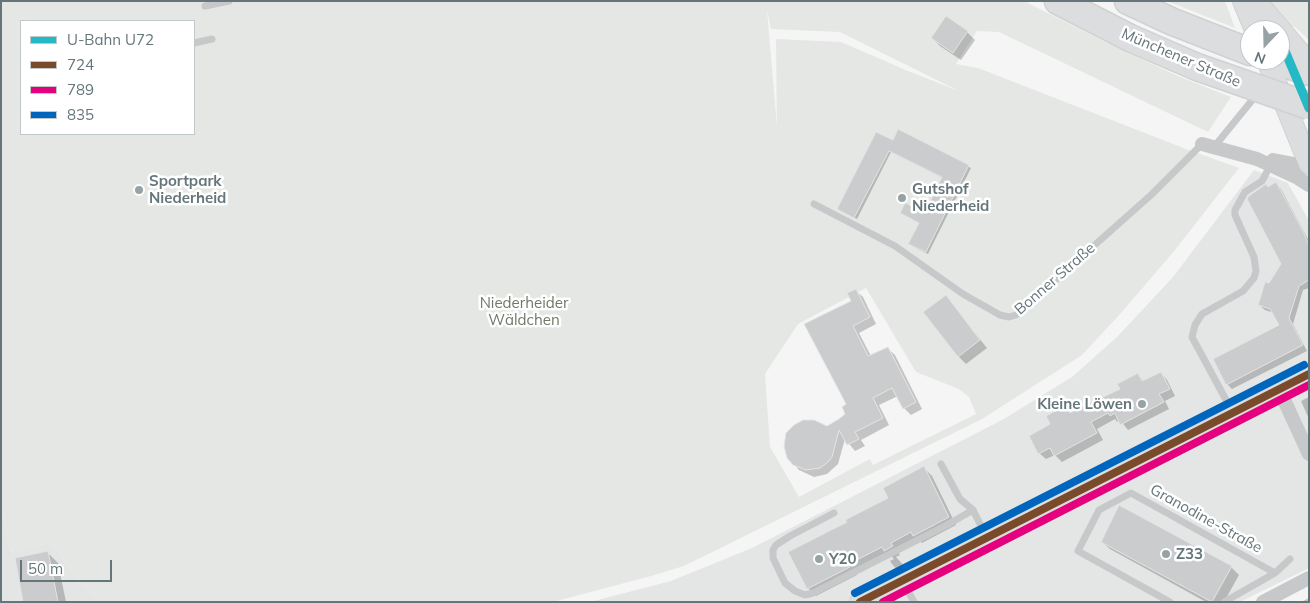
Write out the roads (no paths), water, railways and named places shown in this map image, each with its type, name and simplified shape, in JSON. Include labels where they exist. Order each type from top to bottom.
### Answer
[{"type":"highway","name":"Münchener Straße","points":[[1058,1],[1130,38],[1197,67],[1309,106]]},
{"type":"highway","name":"Münchener Straße","points":[[1128,1],[1240,52]]},
{"type":"highway","name":"Münchener Straße","points":[[1290,68],[1309,72]]},
{"type":"street","points":[[1243,1],[1251,20]]},
{"type":"street","points":[[1256,1],[1309,63]]},
{"type":"street","points":[[1269,70],[1309,166]]},
{"type":"street","points":[[1208,146],[1263,162],[1309,185]]},
{"type":"street","points":[[1263,162],[1271,160],[1309,166]]},
{"type":"street","points":[[860,602],[894,590],[986,536],[1309,374]]},
{"type":"street","points":[[1278,389],[1309,454]]},
{"type":"street","points":[[1263,602],[1309,578]]},
{"type":"lane","points":[[205,6],[229,1]]},
{"type":"lane","points":[[195,42],[212,39]]},
{"type":"lane","points":[[1208,146],[1261,70]]},
{"type":"lane","name":"Bonner Straße","points":[[814,204],[895,246],[963,294],[1000,315],[1009,317],[1016,315],[1208,146]]},
{"type":"lane","points":[[1233,412],[1192,337],[1195,325],[1202,314],[1243,291],[1254,278],[1256,270],[1254,257],[1235,215],[1235,210],[1245,192],[1262,182],[1263,162]]},
{"type":"lane","points":[[941,464],[960,499],[973,510],[986,536]]},
{"type":"lane","name":"Granodine-Straße","points":[[1170,602],[1078,551],[1099,510],[1131,493],[1275,573]]},
{"type":"lane","points":[[834,513],[790,536],[773,550],[773,558],[785,583],[795,592],[805,595],[813,593],[973,510]]},
{"type":"lane","points":[[1224,602],[1275,573],[1290,559]]},
{"type":"lane","points":[[894,590],[914,602]]},
{"type":"metro line","name":"U72","points":[[1290,63],[1309,108]]},
{"type":"place","name":"Sportpark Niederheid","points":[[139,190]]},
{"type":"place","name":"Gutshof Niederheid","points":[[902,198]]},
{"type":"place","name":"Kleine Löwen","points":[[1142,404]]},
{"type":"place","name":"Z33","points":[[1166,554]]},
{"type":"place","name":"Y20","points":[[819,559]]},
{"type":"park label","name":"Niederheider Wäldchen","points":[[524,312]]}]
